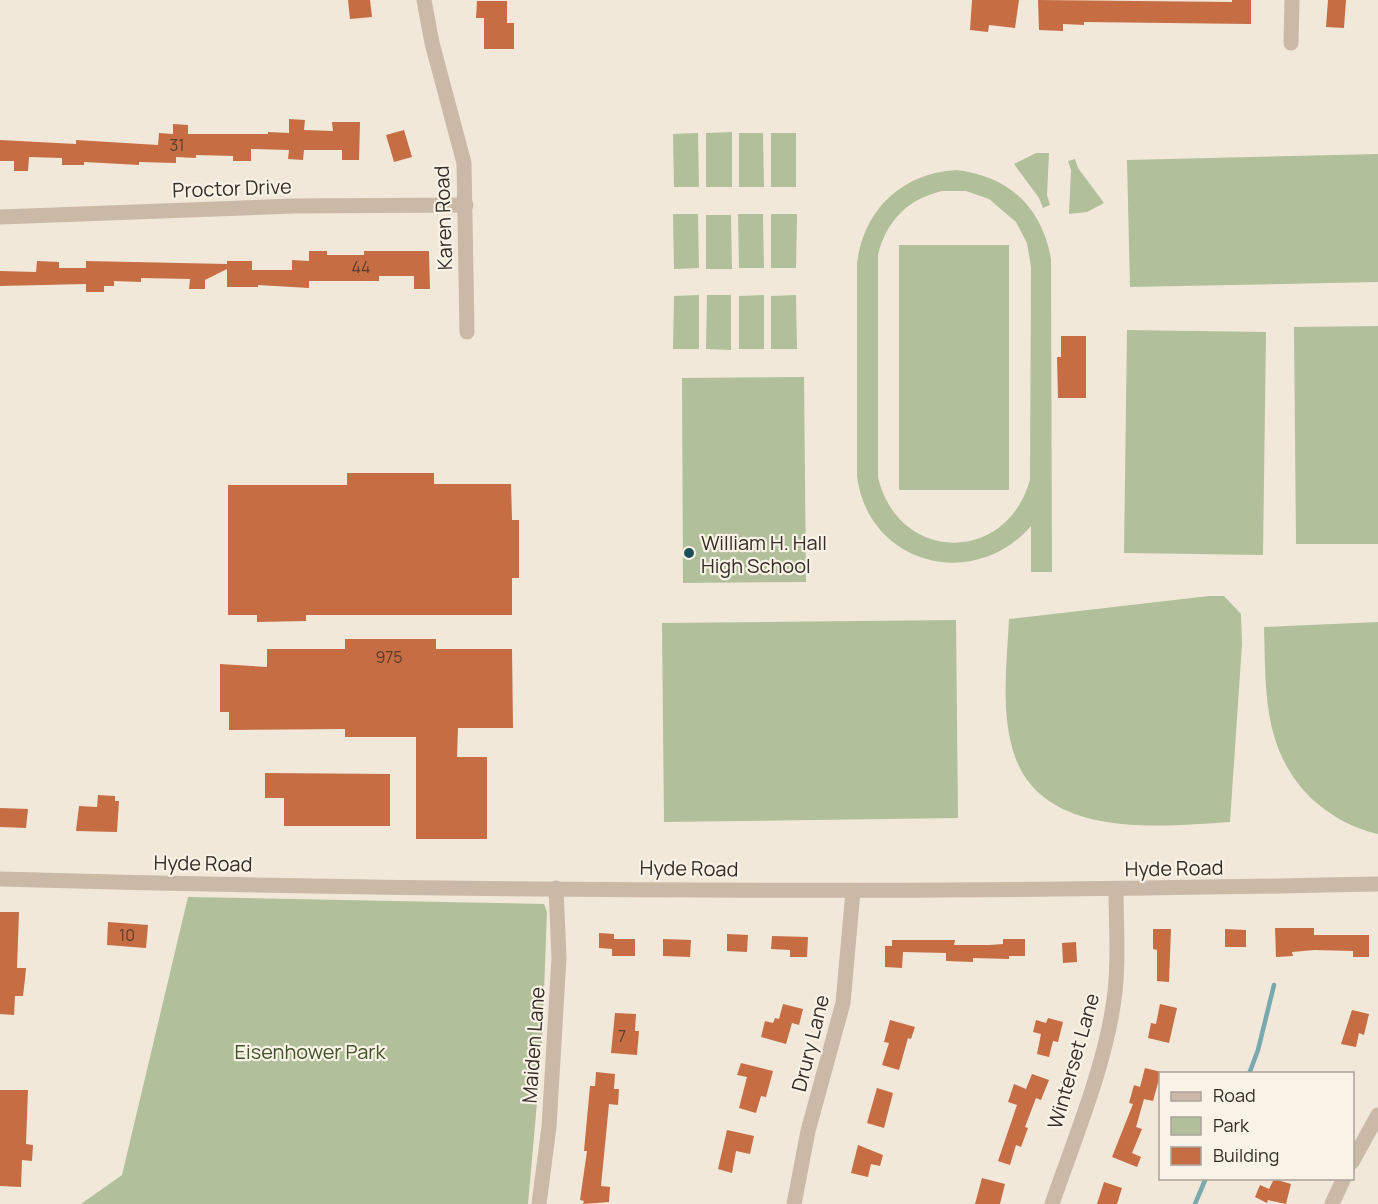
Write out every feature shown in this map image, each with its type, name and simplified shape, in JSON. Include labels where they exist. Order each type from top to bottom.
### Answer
[{"type":"street","name":"Karen Road","points":[[424,0],[432,44],[461,148],[465,205],[467,332]]},
{"type":"street","points":[[1291,42],[1292,0]]},
{"type":"street","name":"Proctor Drive","points":[[0,217],[292,206],[465,205]]},
{"type":"street","name":"Hyde Road","points":[[0,879],[190,884],[853,891],[1116,890],[1378,884]]},
{"type":"street","name":"Maiden Lane","points":[[539,1204],[549,1127],[559,958],[556,888]]},
{"type":"street","name":"Winterset Lane","points":[[1052,1204],[1092,1082],[1112,1008],[1116,966],[1116,890]]},
{"type":"street","name":"Drury Lane","points":[[794,1204],[808,1131],[843,1003],[853,891]]},
{"type":"street","points":[[1354,1160],[1378,1115]]},
{"type":"street","points":[[1332,1204],[1344,1180]]},
{"type":"green space","points":[[732,132],[732,187],[706,187],[706,133]]},
{"type":"green space","points":[[698,133],[699,187],[674,187],[673,134]]},
{"type":"green space","points":[[739,133],[763,133],[764,187],[739,187]]},
{"type":"green space","points":[[771,133],[796,133],[796,187],[771,187]]},
{"type":"green space","points":[[1036,153],[1049,153],[1047,195],[1050,205],[1043,208],[1039,198],[1014,164]]},
{"type":"green space","points":[[1378,154],[1378,282],[1130,287],[1127,160]]},
{"type":"green space","points":[[1075,159],[1078,168],[1104,203],[1087,212],[1069,214],[1071,170],[1068,161]]},
{"type":"green space","points":[[956,170],[975,173],[1007,187],[1031,210],[1047,240],[1051,259],[1052,572],[1031,572],[1031,526],[1008,546],[981,559],[954,563],[927,559],[902,548],[881,531],[865,506],[857,476],[857,264],[861,245],[867,227],[888,198],[919,178]],"holes":[[[942,191],[966,191],[989,199],[1016,222],[1027,243],[1031,267],[1030,480],[1017,508],[999,527],[977,539],[952,543],[929,538],[907,526],[889,505],[878,477],[878,255],[893,222],[909,206]]]},
{"type":"green space","points":[[673,214],[698,214],[699,268],[674,269]]},
{"type":"green space","points":[[738,214],[763,214],[764,268],[739,268]]},
{"type":"green space","points":[[771,214],[797,214],[796,268],[771,268]]},
{"type":"green space","points":[[706,215],[731,215],[732,269],[706,269]]},
{"type":"green space","points":[[899,245],[1009,245],[1009,490],[899,490]]},
{"type":"green space","points":[[699,295],[699,349],[673,349],[674,296]]},
{"type":"green space","points":[[707,295],[731,295],[731,350],[706,349]]},
{"type":"green space","points":[[764,295],[764,349],[739,349],[739,296]]},
{"type":"green space","points":[[796,295],[797,349],[771,349],[771,296]]},
{"type":"green space","points":[[1378,326],[1378,544],[1296,544],[1294,327]]},
{"type":"green space","points":[[1127,330],[1266,332],[1263,555],[1124,553]]},
{"type":"green space","points":[[804,377],[806,582],[683,583],[682,378]]},
{"type":"green space","points":[[1224,596],[1241,614],[1242,644],[1230,822],[1135,825],[1102,821],[1072,813],[1046,799],[1025,777],[1012,747],[1007,716],[1006,683],[1009,619]]},
{"type":"green space","points":[[956,620],[958,818],[664,822],[662,623]]},
{"type":"green space","points":[[1378,622],[1378,834],[1352,825],[1320,806],[1296,781],[1284,761],[1270,720],[1265,675],[1264,627]]},
{"type":"green space","name":"Eisenhower Park","points":[[188,897],[544,904],[547,912],[542,1046],[528,1204],[81,1204],[122,1175]]},
{"type":"building","points":[[348,0],[370,0],[372,17],[350,19]]},
{"type":"building","points":[[972,0],[1019,0],[1015,28],[989,25],[988,32],[970,30]]},
{"type":"building","points":[[1038,0],[1232,2],[1232,0],[1251,0],[1251,24],[1084,22],[1084,25],[1063,24],[1063,31],[1039,30]]},
{"type":"building","points":[[1328,0],[1346,0],[1344,28],[1326,27]]},
{"type":"building","points":[[477,1],[507,1],[507,23],[514,23],[514,49],[484,49],[484,18],[476,18]]},
{"type":"building","points":[[289,119],[305,120],[304,130],[333,131],[332,122],[360,122],[359,160],[342,160],[342,150],[304,150],[303,160],[288,159],[289,150],[251,149],[251,161],[233,161],[233,156],[196,155],[196,158],[176,157],[176,163],[139,162],[139,165],[84,162],[84,165],[62,165],[62,158],[29,157],[28,171],[14,171],[14,161],[0,161],[0,140],[76,144],[76,140],[158,145],[159,133],[173,134],[173,124],[188,125],[188,134],[268,134],[268,132],[289,133]]},
{"type":"building","points":[[404,130],[412,157],[394,162],[386,135]]},
{"type":"building","points":[[309,251],[327,251],[327,255],[364,255],[364,251],[429,251],[430,289],[414,289],[414,276],[379,276],[379,281],[309,281],[309,288],[258,285],[258,287],[227,287],[227,269],[205,280],[205,289],[189,289],[190,279],[141,278],[141,282],[114,281],[114,286],[104,286],[104,292],[86,292],[86,284],[0,286],[0,271],[36,272],[37,261],[59,262],[59,268],[86,268],[86,261],[227,264],[227,261],[252,261],[252,270],[292,270],[292,260],[309,261]]},
{"type":"building","points":[[1061,336],[1086,336],[1086,398],[1058,398],[1057,357],[1061,357]]},
{"type":"building","points":[[347,473],[434,473],[434,484],[511,484],[512,520],[519,520],[519,578],[512,578],[512,615],[306,615],[306,621],[257,622],[257,615],[228,615],[228,485],[347,485]]},
{"type":"building","points":[[345,639],[436,639],[436,649],[512,649],[513,728],[458,728],[457,757],[487,757],[487,839],[416,839],[416,737],[345,737],[345,729],[229,730],[229,712],[220,712],[220,664],[267,667],[267,649],[345,649]]},
{"type":"building","points":[[265,773],[390,774],[390,826],[284,826],[284,798],[265,798]]},
{"type":"building","points":[[98,795],[115,796],[115,801],[119,801],[117,832],[76,831],[79,806],[97,807]]},
{"type":"building","points":[[0,808],[28,809],[26,828],[0,827]]},
{"type":"building","points":[[0,912],[19,912],[17,968],[26,968],[23,996],[15,996],[14,1015],[0,1014]]},
{"type":"building","points":[[108,922],[148,925],[146,948],[107,945]]},
{"type":"building","points":[[1275,928],[1314,928],[1314,935],[1369,935],[1369,957],[1353,957],[1353,951],[1314,950],[1292,952],[1293,956],[1276,957]]},
{"type":"building","points":[[1153,929],[1171,929],[1169,982],[1157,981],[1157,950],[1153,949]]},
{"type":"building","points":[[1225,929],[1246,930],[1246,947],[1225,947]]},
{"type":"building","points":[[599,933],[614,934],[614,939],[635,939],[635,956],[612,956],[612,949],[599,948]]},
{"type":"building","points":[[727,934],[748,935],[747,952],[727,951]]},
{"type":"building","points":[[772,936],[808,937],[807,957],[790,957],[790,950],[771,949]]},
{"type":"building","points":[[663,939],[691,940],[690,957],[663,956]]},
{"type":"building","points":[[1003,939],[1025,939],[1025,956],[1009,956],[1009,959],[973,958],[973,962],[946,961],[946,953],[903,952],[902,968],[885,967],[885,946],[892,946],[892,940],[955,940],[954,945],[989,945],[1003,944]]},
{"type":"building","points":[[1076,942],[1077,962],[1063,963],[1062,943]]},
{"type":"building","points":[[783,1004],[803,1009],[799,1025],[792,1023],[786,1044],[761,1037],[765,1021],[773,1023],[775,1018],[779,1019]]},
{"type":"building","points":[[1160,1004],[1177,1008],[1169,1043],[1148,1038],[1151,1023],[1156,1024]]},
{"type":"building","points":[[1352,1010],[1369,1014],[1364,1035],[1359,1033],[1356,1047],[1341,1044]]},
{"type":"building","points":[[615,1013],[636,1014],[635,1031],[639,1031],[637,1055],[611,1053]]},
{"type":"building","points":[[1048,1018],[1063,1022],[1058,1042],[1053,1041],[1049,1057],[1037,1054],[1041,1034],[1033,1032],[1036,1020],[1046,1023]]},
{"type":"building","points":[[890,1020],[915,1027],[911,1039],[908,1038],[899,1070],[882,1065],[889,1043],[884,1042]]},
{"type":"building","points":[[741,1063],[773,1071],[766,1097],[761,1096],[756,1113],[739,1108],[747,1077],[737,1075]]},
{"type":"building","points":[[1145,1068],[1161,1072],[1159,1072],[1153,1101],[1144,1099],[1136,1127],[1142,1129],[1132,1153],[1141,1157],[1137,1167],[1112,1157],[1133,1104],[1129,1103],[1134,1085],[1140,1087]]},
{"type":"building","points":[[596,1072],[615,1074],[614,1089],[619,1089],[618,1105],[609,1104],[601,1186],[610,1187],[609,1202],[583,1204],[584,1201],[580,1200],[587,1151],[584,1151],[590,1086],[595,1086]]},
{"type":"building","points":[[1032,1074],[1049,1080],[1041,1100],[1036,1098],[1025,1127],[1028,1128],[1021,1147],[1016,1145],[1010,1165],[998,1161],[1017,1105],[1008,1102],[1014,1084],[1026,1089]]},
{"type":"building","points":[[877,1088],[893,1093],[884,1128],[867,1123]]},
{"type":"building","points":[[0,1090],[28,1090],[26,1144],[33,1145],[32,1161],[22,1160],[21,1187],[0,1186]]},
{"type":"building","points":[[727,1130],[754,1136],[750,1154],[736,1151],[732,1173],[718,1169]]},
{"type":"building","points":[[858,1145],[883,1155],[880,1166],[871,1164],[868,1177],[851,1173]]},
{"type":"building","points":[[982,1178],[1005,1184],[1000,1204],[975,1204]]},
{"type":"building","points":[[1274,1180],[1291,1184],[1286,1204],[1268,1200],[1267,1203],[1255,1197],[1260,1185],[1269,1189]]},
{"type":"building","points":[[1104,1182],[1122,1188],[1117,1204],[1097,1204]]},
{"type":"waterway","points":[[1250,1072],[1258,1050],[1274,985]]},
{"type":"waterway","points":[[1195,1204],[1205,1180]]},
{"type":"place","name":"William H. Hall High School","points":[[689,553]]}]
